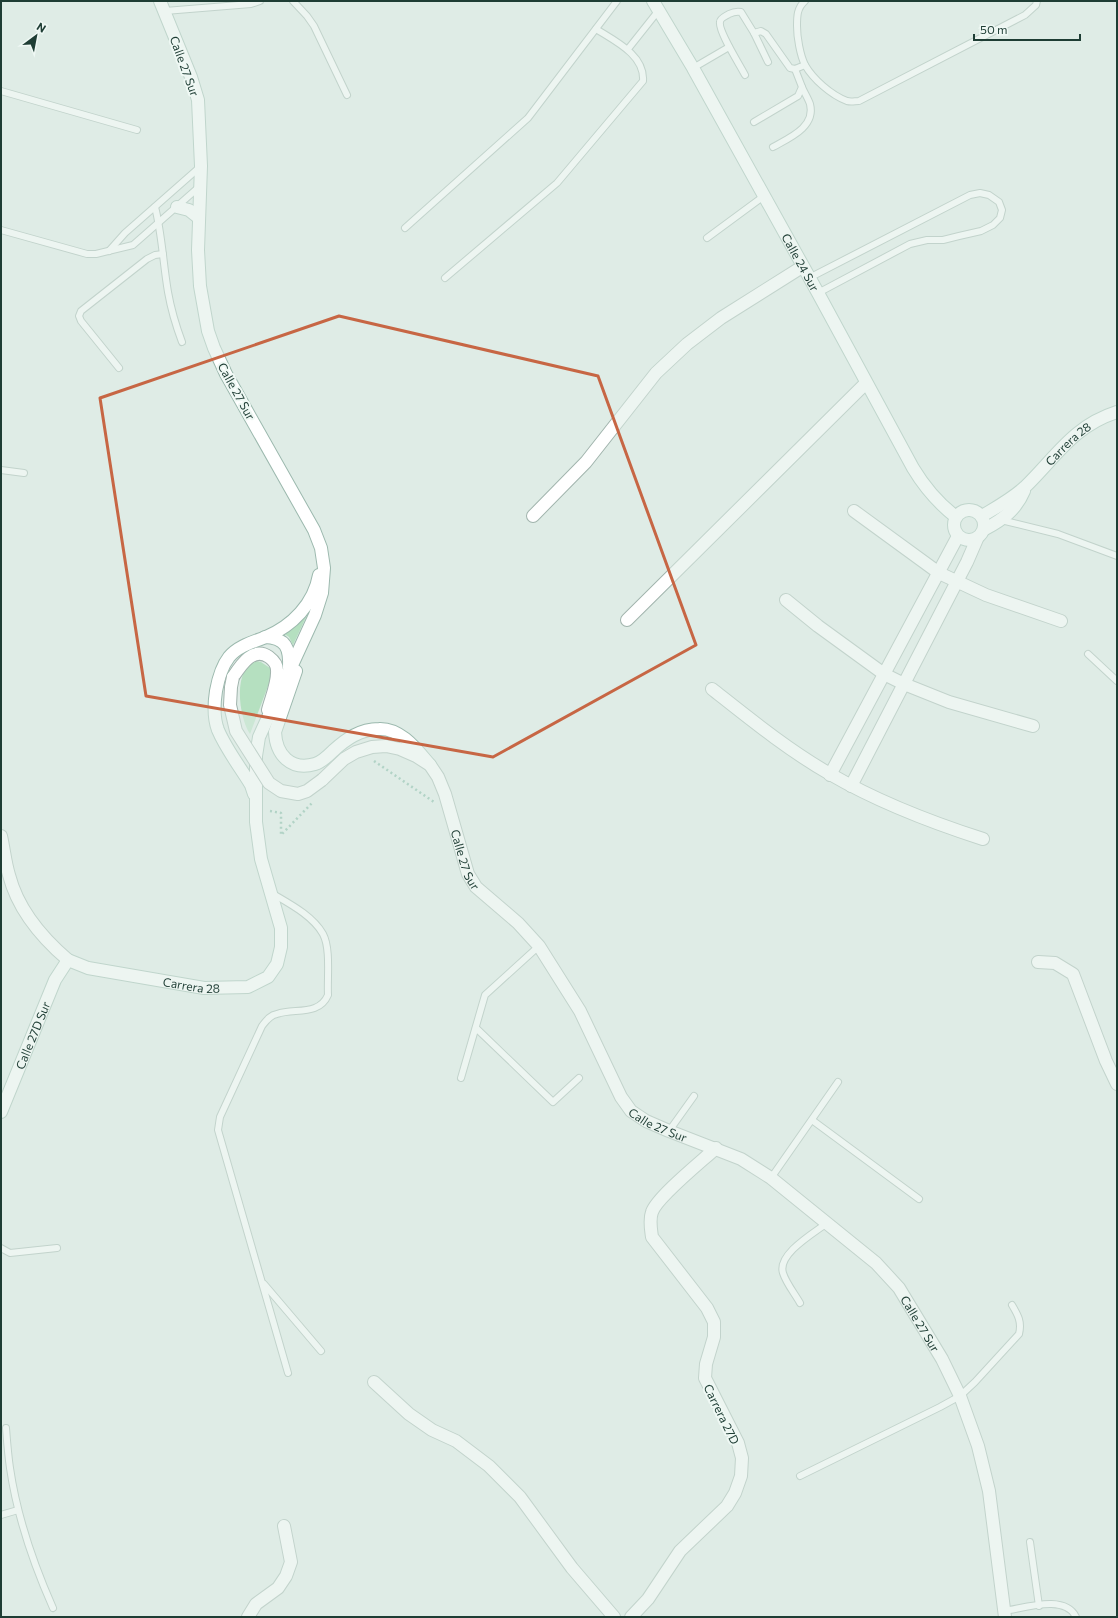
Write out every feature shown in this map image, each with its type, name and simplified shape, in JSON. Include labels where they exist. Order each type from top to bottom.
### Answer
[{"type":"street","name":"Calle 27 Sur","points":[[162,6],[191,77],[198,100],[201,166],[198,250],[200,286],[208,331],[226,374],[314,530],[324,568],[322,593],[315,615],[262,731],[256,756],[256,822]]},
{"type":"street","name":"Calle 24 Sur","points":[[656,6],[693,68],[802,267],[818,293],[866,383],[925,487],[939,503],[956,517]]},
{"type":"street","points":[[176,207],[189,210],[199,218]]},
{"type":"street","points":[[533,516],[586,462],[656,373],[687,344],[721,318],[802,267]]},
{"type":"street","points":[[627,620],[866,383]]},
{"type":"street","name":"Carrera 28","points":[[982,516],[1001,505],[1026,486],[1063,446],[1084,428],[1103,416],[1117,412]]},
{"type":"street","name":"Carrera 28","points":[[985,529],[1009,514],[1016,505],[1026,486]]},
{"type":"street","points":[[852,786],[957,582],[977,539],[985,529],[982,516],[974,510],[964,511],[956,517],[954,527],[958,536],[964,540],[970,541],[977,539]]},
{"type":"street","points":[[854,511],[939,573],[999,600],[1061,621]]},
{"type":"street","points":[[830,774],[958,536]]},
{"type":"street","points":[[256,797],[245,775],[218,730],[215,720],[214,704],[217,685],[223,667],[229,657],[244,646],[282,629],[294,620],[305,607],[318,580],[322,556]]},
{"type":"street","points":[[786,600],[818,626],[884,674],[904,684],[949,702],[1033,726]]},
{"type":"street","points":[[315,615],[275,732],[276,741],[285,758],[294,764],[305,766],[317,764],[351,736],[363,731],[380,729],[402,736],[430,765]]},
{"type":"street","points":[[265,637],[273,637],[286,645],[290,659],[289,670]]},
{"type":"street","name":"Calle 27 Sur","points":[[244,646],[233,677],[230,705],[236,731],[269,783],[281,791],[298,794],[322,780],[344,759],[356,752],[372,747],[386,746],[400,749],[416,756],[430,765],[438,777],[445,794],[468,874],[476,887],[518,923],[539,946],[580,1010],[621,1097],[631,1111],[646,1121],[741,1159],[771,1178],[876,1263],[899,1288],[942,1359],[960,1396],[978,1446],[985,1469],[989,1491],[1005,1614]]},
{"type":"street","points":[[233,677],[244,661],[254,655],[260,654],[269,657],[275,662],[277,670],[262,731]]},
{"type":"street","points":[[712,689],[758,726],[830,774],[852,786],[927,821],[983,839]]},
{"type":"street","name":"Carrera 28","points":[[5,875],[31,922],[47,942],[68,960],[88,968],[204,988],[248,987],[268,977],[277,964],[281,947],[281,928],[261,859],[256,822]]},
{"type":"street","points":[[1,836],[5,875]]},
{"type":"street","name":"Calle 27D Sur","points":[[1,1112],[55,980],[68,960]]},
{"type":"street","points":[[1038,962],[1055,963],[1073,974],[1106,1061],[1117,1084]]},
{"type":"street","name":"Carrera 27D","points":[[631,1617],[648,1599],[680,1551],[727,1506],[735,1493],[741,1476],[742,1458],[738,1442],[704,1378],[706,1364],[714,1337],[714,1322],[707,1308],[652,1237],[650,1223],[652,1212],[661,1198],[716,1148]]},
{"type":"street","points":[[374,1382],[409,1414],[432,1430],[456,1441],[489,1466],[520,1497],[572,1568],[614,1617]]},
{"type":"street","points":[[248,1617],[256,1604],[278,1588],[286,1576],[291,1562],[284,1526]]},
{"type":"lane","points":[[162,6],[251,4],[260,1]]},
{"type":"lane","points":[[293,1],[314,26],[347,95]]},
{"type":"lane","points":[[405,228],[528,118],[617,1]]},
{"type":"lane","points":[[805,1],[797,13],[797,37],[805,65],[820,83],[838,96],[848,101],[859,101],[1025,15],[1036,5],[1037,1]]},
{"type":"lane","points":[[628,49],[656,6]]},
{"type":"lane","points":[[745,75],[720,28],[722,18],[736,11],[741,12],[754,33],[768,62]]},
{"type":"lane","points":[[445,278],[557,183],[643,81],[643,74],[639,64],[628,49],[596,29]]},
{"type":"lane","points":[[754,33],[761,31],[766,34],[790,68],[795,69],[805,65]]},
{"type":"lane","points":[[693,68],[729,47]]},
{"type":"lane","points":[[773,147],[800,131],[811,117],[810,104],[795,69]]},
{"type":"lane","points":[[754,122],[798,96],[802,87]]},
{"type":"lane","points":[[1,91],[137,130]]},
{"type":"lane","points":[[109,251],[125,233],[201,166]]},
{"type":"lane","points":[[1,230],[87,254],[96,254],[133,244],[201,185]]},
{"type":"lane","points":[[809,278],[970,195],[980,193],[989,195],[999,202],[1002,210],[1000,218],[993,225],[981,231],[943,240],[928,240],[910,244],[818,293]]},
{"type":"lane","points":[[708,238],[764,196]]},
{"type":"lane","points":[[155,206],[159,222],[168,293],[182,342]]},
{"type":"lane","points":[[119,368],[79,316],[81,311],[147,259],[155,255],[162,254]]},
{"type":"lane","points":[[1,470],[24,473]]},
{"type":"lane","points":[[1001,520],[1058,534],[1117,556]]},
{"type":"lane","points":[[1088,654],[1117,681]]},
{"type":"lane","points":[[272,893],[300,911],[317,926],[324,935],[327,948],[328,996],[319,1008],[276,1014],[267,1019],[262,1026],[218,1124],[218,1130],[288,1373]]},
{"type":"lane","points":[[461,1078],[485,995],[539,946]]},
{"type":"lane","points":[[476,1028],[553,1102],[579,1078]]},
{"type":"lane","points":[[771,1178],[838,1082]]},
{"type":"lane","points":[[669,1131],[694,1096]]},
{"type":"lane","points":[[812,1120],[919,1199]]},
{"type":"lane","points":[[800,1303],[783,1273],[782,1263],[788,1254],[826,1223]]},
{"type":"lane","points":[[1,1248],[10,1252],[57,1248]]},
{"type":"lane","points":[[262,1281],[322,1351]]},
{"type":"lane","points":[[800,1476],[960,1396],[975,1382],[1019,1334],[1021,1326],[1019,1316],[1012,1305]]},
{"type":"lane","points":[[6,1428],[10,1468],[18,1510],[40,1580],[53,1608]]},
{"type":"lane","points":[[1,1515],[18,1510]]},
{"type":"lane","points":[[1030,1542],[1039,1606]]},
{"type":"lane","points":[[1005,1614],[1039,1606],[1056,1604],[1066,1606],[1074,1612],[1076,1617]]},
{"type":"path","points":[[372,760],[377,761],[437,804]]},
{"type":"path","points":[[270,811],[281,813],[281,835],[293,823]]},
{"type":"highlighted area","points":[[339,316],[598,376],[696,645],[493,757],[146,696],[100,398]]},
{"type":"green space","points":[[307,615],[293,645],[289,637],[283,633]]},
{"type":"green space","points":[[256,661],[261,662],[270,668],[271,678],[250,734],[243,717],[240,694],[243,674],[248,666]]}]
